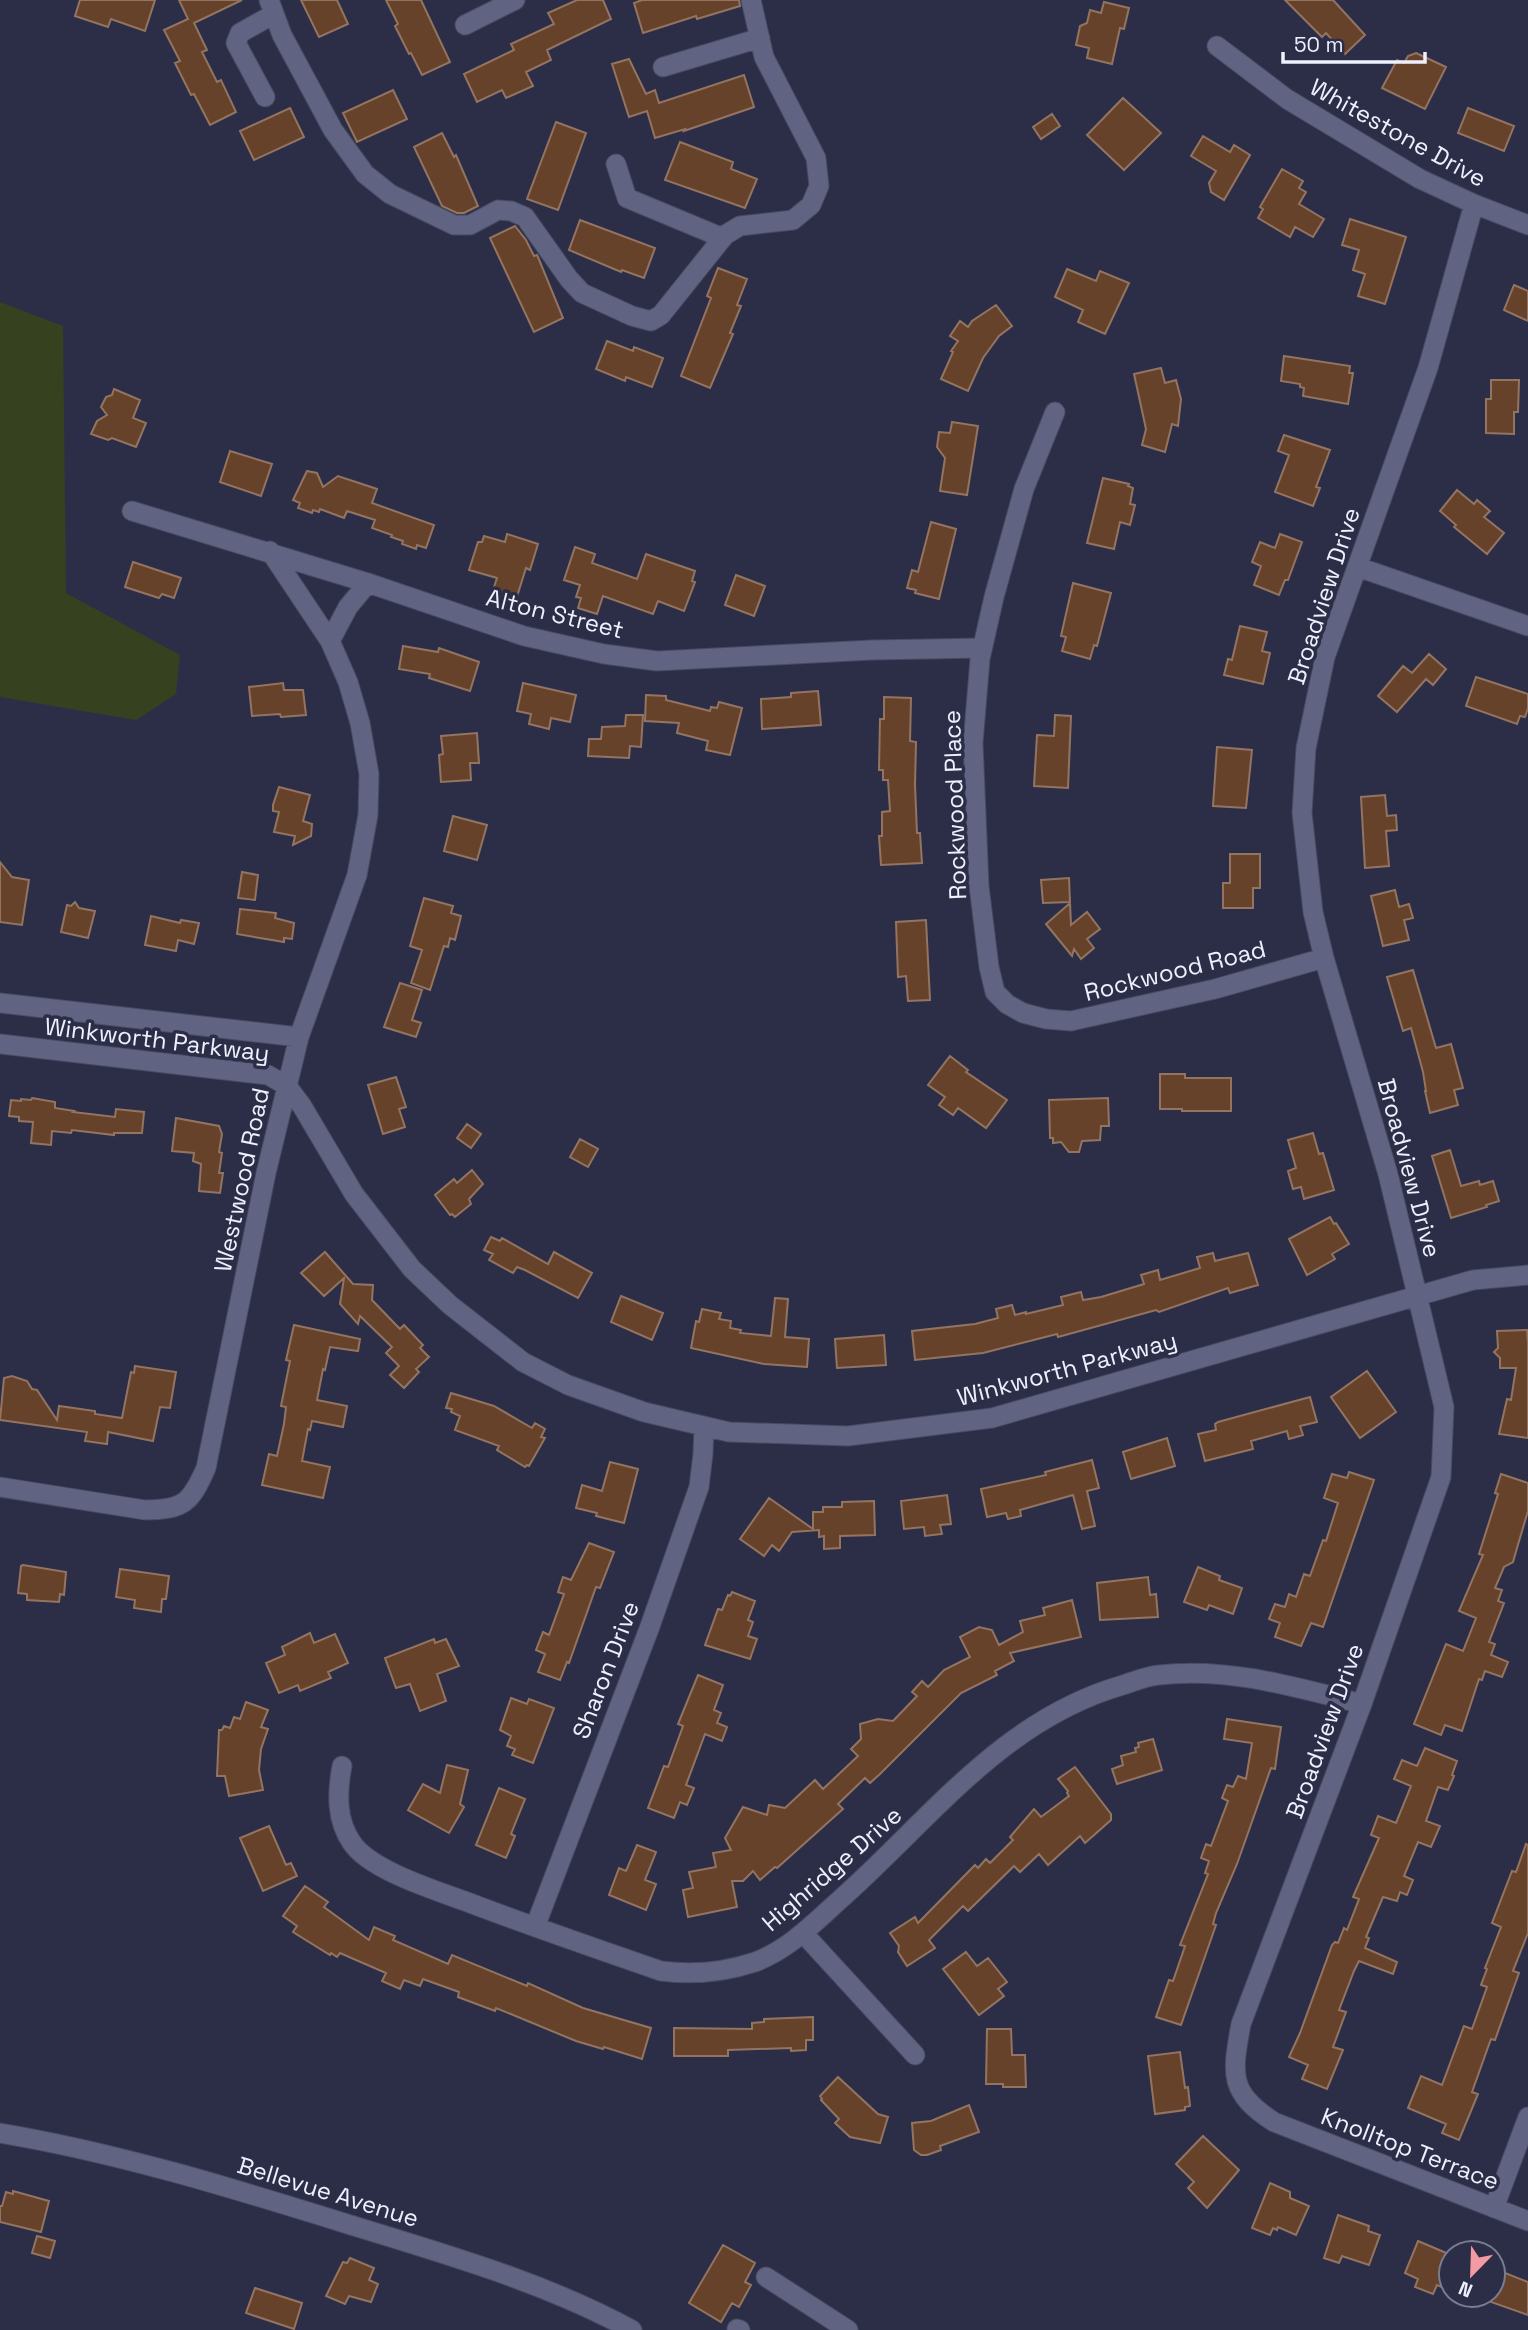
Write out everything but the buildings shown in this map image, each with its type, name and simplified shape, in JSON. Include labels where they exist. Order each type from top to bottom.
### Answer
[{"type":"street","points":[[465,25],[515,0]]},
{"type":"street","points":[[265,97],[236,43],[240,33],[272,7],[282,35],[334,130],[365,174],[390,194],[454,225],[470,225],[498,210],[511,211],[525,217],[582,293],[632,316],[651,321],[661,315],[723,237],[740,226],[793,220],[811,205],[819,186],[816,159],[764,57],[751,0]]},
{"type":"street","points":[[663,67],[760,38]]},
{"type":"street","name":"Whitestone Drive","points":[[1217,46],[1286,99],[1420,179],[1528,225]]},
{"type":"street","points":[[617,164],[627,198],[723,237]]},
{"type":"street","name":"Broadview Drive","points":[[1274,2122],[1255,2109],[1242,2095],[1235,2075],[1241,2024],[1362,1704],[1441,1477],[1444,1407],[1388,1174],[1313,912],[1302,813],[1306,748],[1325,657],[1428,368],[1474,204]]},
{"type":"street","name":"Rockwood Place","points":[[1036,1017],[1007,1004],[995,992],[989,967],[979,886],[973,743],[982,648],[1024,489],[1055,412]]},
{"type":"street","name":"Alton Street","points":[[132,511],[270,551],[524,636],[604,654],[657,661],[872,650],[982,648]]},
{"type":"street","name":"Westwood Road","points":[[0,1487],[145,1510],[162,1510],[180,1506],[195,1493],[206,1468],[266,1172],[299,1037],[357,875],[368,815],[369,774],[360,723],[348,682],[330,641],[270,551]]},
{"type":"street","points":[[1358,567],[1528,626]]},
{"type":"street","points":[[330,641],[348,607],[368,583]]},
{"type":"street","name":"Rockwood Road","points":[[1036,1017],[1071,1021],[1215,989],[1324,958]]},
{"type":"street","name":"Winkworth Parkway","points":[[0,1003],[299,1037]]},
{"type":"street","name":"Winkworth Parkway","points":[[0,1045],[268,1075],[287,1086],[302,1106],[354,1194],[412,1269],[450,1305],[523,1362],[568,1385],[644,1412],[729,1433],[848,1436],[992,1418],[1473,1280],[1528,1275]]},
{"type":"street","name":"Sharon Drive","points":[[535,1927],[649,1629],[699,1487],[704,1426]]},
{"type":"street","name":"Highridge Drive","points":[[342,1766],[338,1790],[341,1822],[353,1845],[382,1867],[535,1927],[661,1971],[681,1973],[723,1970],[756,1961],[779,1950],[803,1933],[871,1872],[1007,1744],[1045,1717],[1099,1692],[1157,1675],[1206,1673],[1287,1684],[1362,1704]]},
{"type":"street","points":[[803,1933],[915,2055]]},
{"type":"street","points":[[1494,2208],[1528,2117]]},
{"type":"street","name":"Knolltop Terrace","points":[[1274,2122],[1528,2221]]},
{"type":"street","name":"Bellevue Avenue","points":[[0,2133],[229,2187],[530,2284],[607,2324],[632,2330]]},
{"type":"street","points":[[766,2277],[848,2330]]},
{"type":"green space","points":[[0,302],[63,326],[66,593],[180,655],[176,694],[136,720],[0,697]]}]
